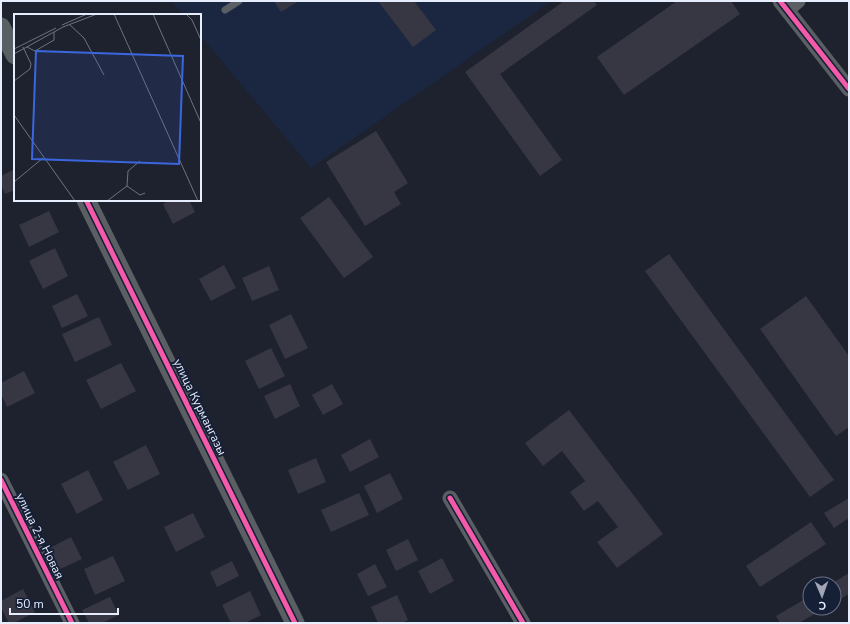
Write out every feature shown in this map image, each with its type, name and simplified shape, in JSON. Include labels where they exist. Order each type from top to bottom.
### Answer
[{"type":"street","points":[[788,4],[849,89]]},
{"type":"street","points":[[1,27],[14,53]]},
{"type":"street","name":"улица Курмангазы","points":[[86,201],[295,623]]},
{"type":"street","name":"улица 2-я Новая","points":[[1,480],[72,623]]},
{"type":"street","points":[[450,498],[523,623]]},
{"type":"lane","points":[[225,10],[239,1]]},
{"type":"shaded area","points":[[171,1],[551,1],[311,168],[201,36],[201,14],[182,14]]},
{"type":"building","points":[[274,1],[299,1],[281,12]]},
{"type":"building","points":[[378,1],[414,1],[436,30],[413,47]]},
{"type":"building","points":[[564,1],[594,1],[597,5],[500,74],[562,160],[540,176],[465,72]]},
{"type":"building","points":[[677,1],[731,1],[740,14],[624,95],[597,57]]},
{"type":"building","points":[[376,131],[408,183],[394,192],[401,204],[365,226],[326,162]]},
{"type":"building","points":[[14,170],[14,190],[5,194],[1,185],[1,176]]},
{"type":"building","points":[[329,197],[373,257],[344,278],[300,218]]},
{"type":"building","points":[[168,201],[190,201],[195,212],[173,224],[163,204]]},
{"type":"building","points":[[49,211],[59,232],[29,247],[19,225]]},
{"type":"building","points":[[55,248],[68,276],[43,289],[29,261]]},
{"type":"building","points":[[669,254],[834,480],[810,497],[645,271]]},
{"type":"building","points":[[224,265],[236,288],[211,301],[199,279]]},
{"type":"building","points":[[269,266],[279,290],[252,301],[242,278]]},
{"type":"building","points":[[77,294],[88,316],[62,328],[52,306]]},
{"type":"building","points":[[806,296],[849,356],[849,427],[836,436],[760,329]]},
{"type":"building","points":[[291,314],[308,348],[285,359],[269,325]]},
{"type":"building","points":[[99,317],[112,345],[75,362],[62,334]]},
{"type":"building","points":[[271,348],[285,376],[259,389],[245,361]]},
{"type":"building","points":[[121,363],[136,391],[101,409],[86,380]]},
{"type":"building","points":[[24,371],[35,393],[7,407],[1,394],[1,383]]},
{"type":"building","points":[[290,384],[300,406],[275,419],[264,396]]},
{"type":"building","points":[[332,384],[343,404],[323,415],[312,395]]},
{"type":"building","points":[[569,410],[663,534],[617,568],[597,542],[618,527],[598,501],[584,511],[570,492],[585,481],[562,451],[543,466],[525,443]]},
{"type":"building","points":[[370,439],[379,457],[350,472],[341,455]]},
{"type":"building","points":[[146,445],[160,474],[128,490],[113,462]]},
{"type":"building","points":[[316,458],[326,482],[298,494],[288,470]]},
{"type":"building","points":[[88,470],[103,500],[77,514],[61,484]]},
{"type":"building","points":[[390,473],[403,499],[377,513],[364,486]]},
{"type":"building","points":[[359,493],[369,515],[331,532],[321,510]]},
{"type":"building","points":[[849,498],[849,518],[834,528],[824,513]]},
{"type":"building","points":[[193,513],[205,537],[176,552],[164,527]]},
{"type":"building","points":[[811,522],[826,544],[760,587],[746,566]]},
{"type":"building","points":[[71,537],[82,559],[56,571],[46,550]]},
{"type":"building","points":[[408,539],[418,560],[396,571],[386,550]]},
{"type":"building","points":[[113,556],[125,581],[95,595],[84,569]]},
{"type":"building","points":[[442,558],[454,581],[430,594],[418,571]]},
{"type":"building","points":[[232,561],[239,576],[217,587],[210,572]]},
{"type":"building","points":[[375,564],[387,587],[368,596],[357,574]]},
{"type":"building","points":[[849,573],[849,594],[842,598],[842,577]]},
{"type":"building","points":[[23,589],[35,612],[14,623],[9,623],[1,608],[1,601]]},
{"type":"building","points":[[250,591],[261,615],[245,623],[231,623],[222,605]]},
{"type":"building","points":[[397,595],[408,620],[402,623],[378,623],[371,607]]},
{"type":"building","points":[[110,597],[119,615],[102,623],[89,623],[82,610]]},
{"type":"building","points":[[802,601],[802,616],[811,616],[799,623],[780,623],[776,616]]},
{"type":"cycle path","points":[[780,1],[849,89]]},
{"type":"cycle path","points":[[86,201],[295,623]]},
{"type":"cycle path","points":[[1,480],[72,623]]},
{"type":"cycle path","points":[[450,498],[523,623]]}]
